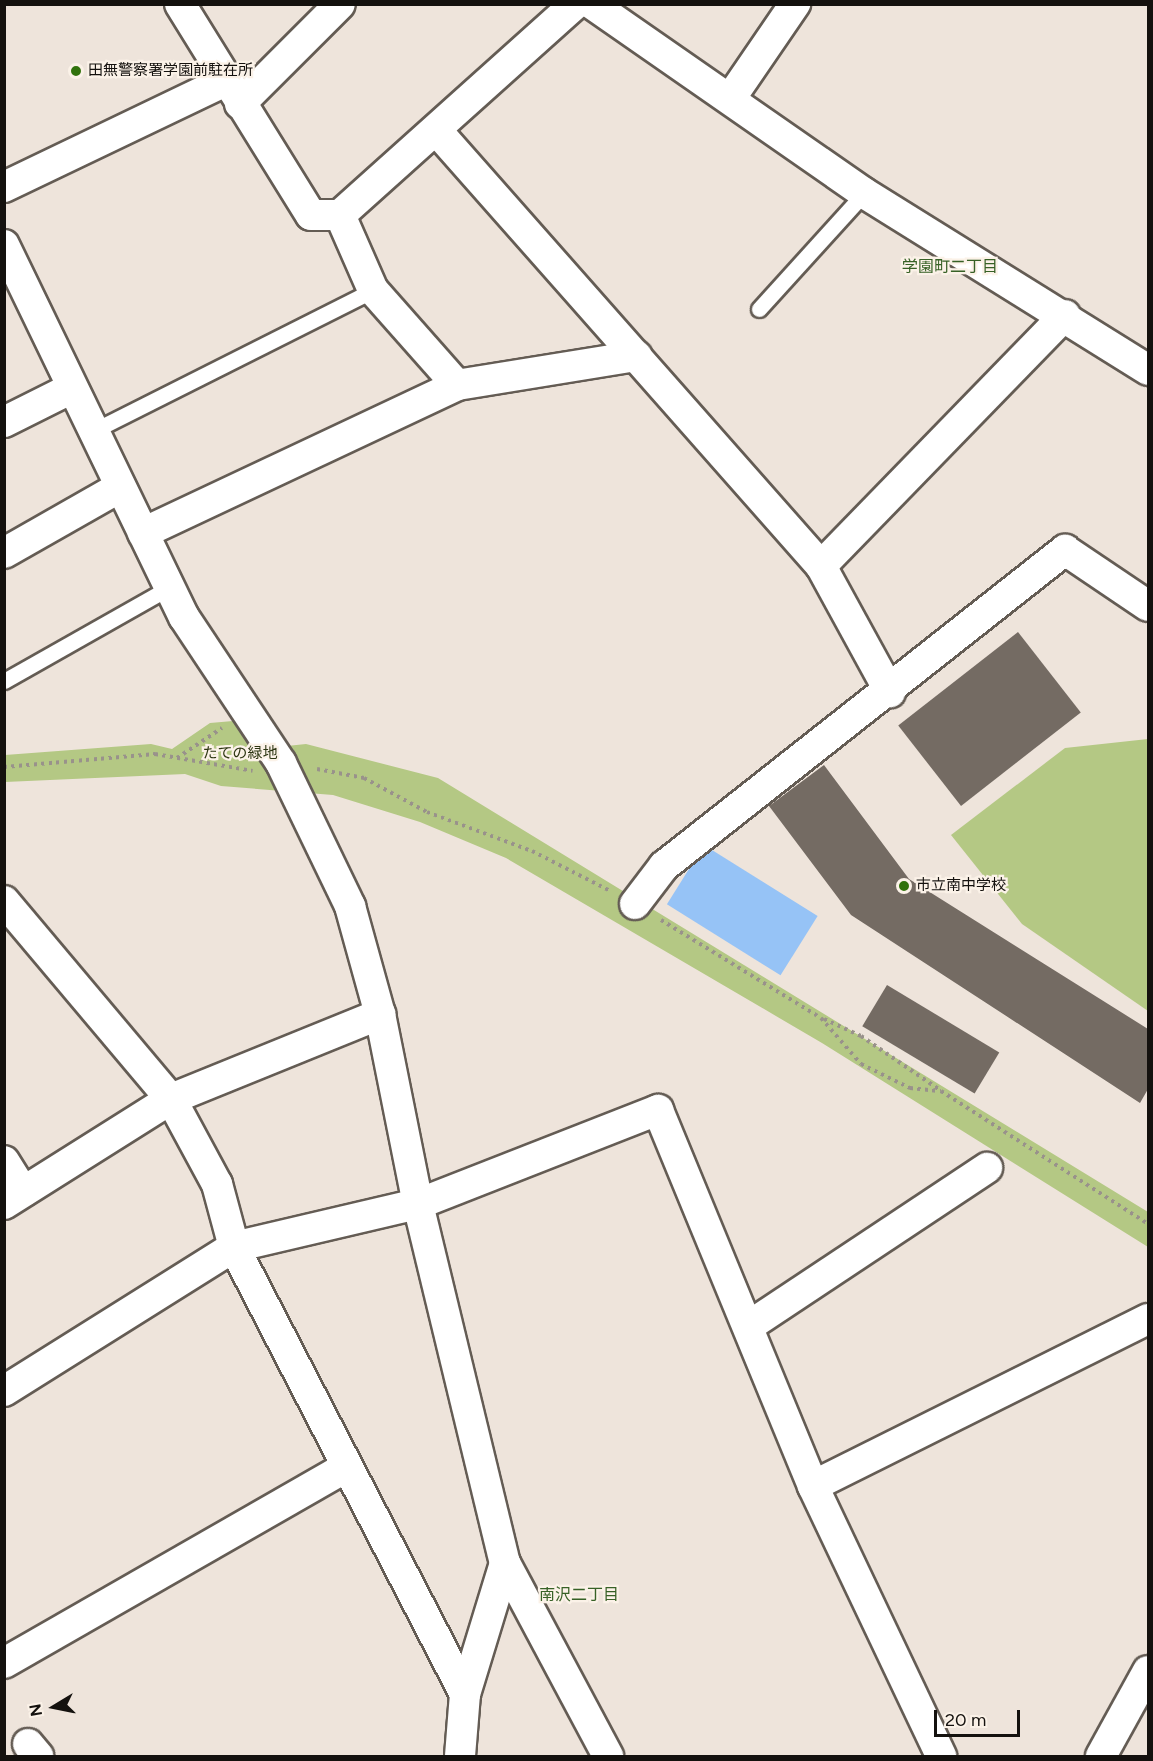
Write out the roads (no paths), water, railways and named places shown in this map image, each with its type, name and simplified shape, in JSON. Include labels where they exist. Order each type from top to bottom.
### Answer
[{"type":"street","points":[[180,4],[311,215],[340,215],[437,131],[575,4]]},
{"type":"street","points":[[4,186],[233,92],[340,4]]},
{"type":"street","points":[[591,4],[732,96],[864,193],[1065,315],[1143,356]]},
{"type":"street","points":[[732,96],[795,4]]},
{"type":"street","points":[[437,131],[821,566],[890,692]]},
{"type":"street","points":[[340,215],[373,290],[457,384]]},
{"type":"street","points":[[4,244],[170,587],[281,763],[350,906],[380,1014],[418,1204],[505,1563],[608,1756]]},
{"type":"street","points":[[821,566],[1065,315]]},
{"type":"street","points":[[143,533],[457,384],[637,356]]},
{"type":"street","points":[[4,422],[72,388]]},
{"type":"street","points":[[4,553],[120,487]]},
{"type":"street","points":[[635,904],[664,866],[890,692],[1065,550],[1149,606]]},
{"type":"street","points":[[4,901],[16,936],[171,1099],[217,1184],[234,1247],[465,1694]]},
{"type":"street","points":[[4,1161],[14,1198],[171,1099],[380,1014]]},
{"type":"street","points":[[4,1391],[234,1247],[418,1204],[658,1110],[705,1233],[750,1326],[813,1486],[941,1756]]},
{"type":"street","points":[[750,1326],[987,1168]]},
{"type":"street","points":[[813,1486],[1149,1319]]},
{"type":"street","points":[[4,1663],[346,1467]]},
{"type":"street","points":[[460,1756],[465,1694],[505,1563]]},
{"type":"street","points":[[1101,1756],[1149,1671]]},
{"type":"lane","points":[[759,309],[864,193]]},
{"type":"lane","points":[[93,431],[373,290]]},
{"type":"lane","points":[[4,681],[170,587]]},
{"type":"water","points":[[704,845],[818,916],[781,975],[667,904]]},
{"type":"place","name":"田無警察署学園前駐在所","points":[[76,71]]},
{"type":"place","name":"市立南中学校","points":[[904,886]]},
{"type":"district","name":"学園町二丁目","points":[[950,267]]},
{"type":"district","name":"南沢二丁目","points":[[579,1595]]},
{"type":"park label","name":"たての緑地","points":[[240,754]]}]
